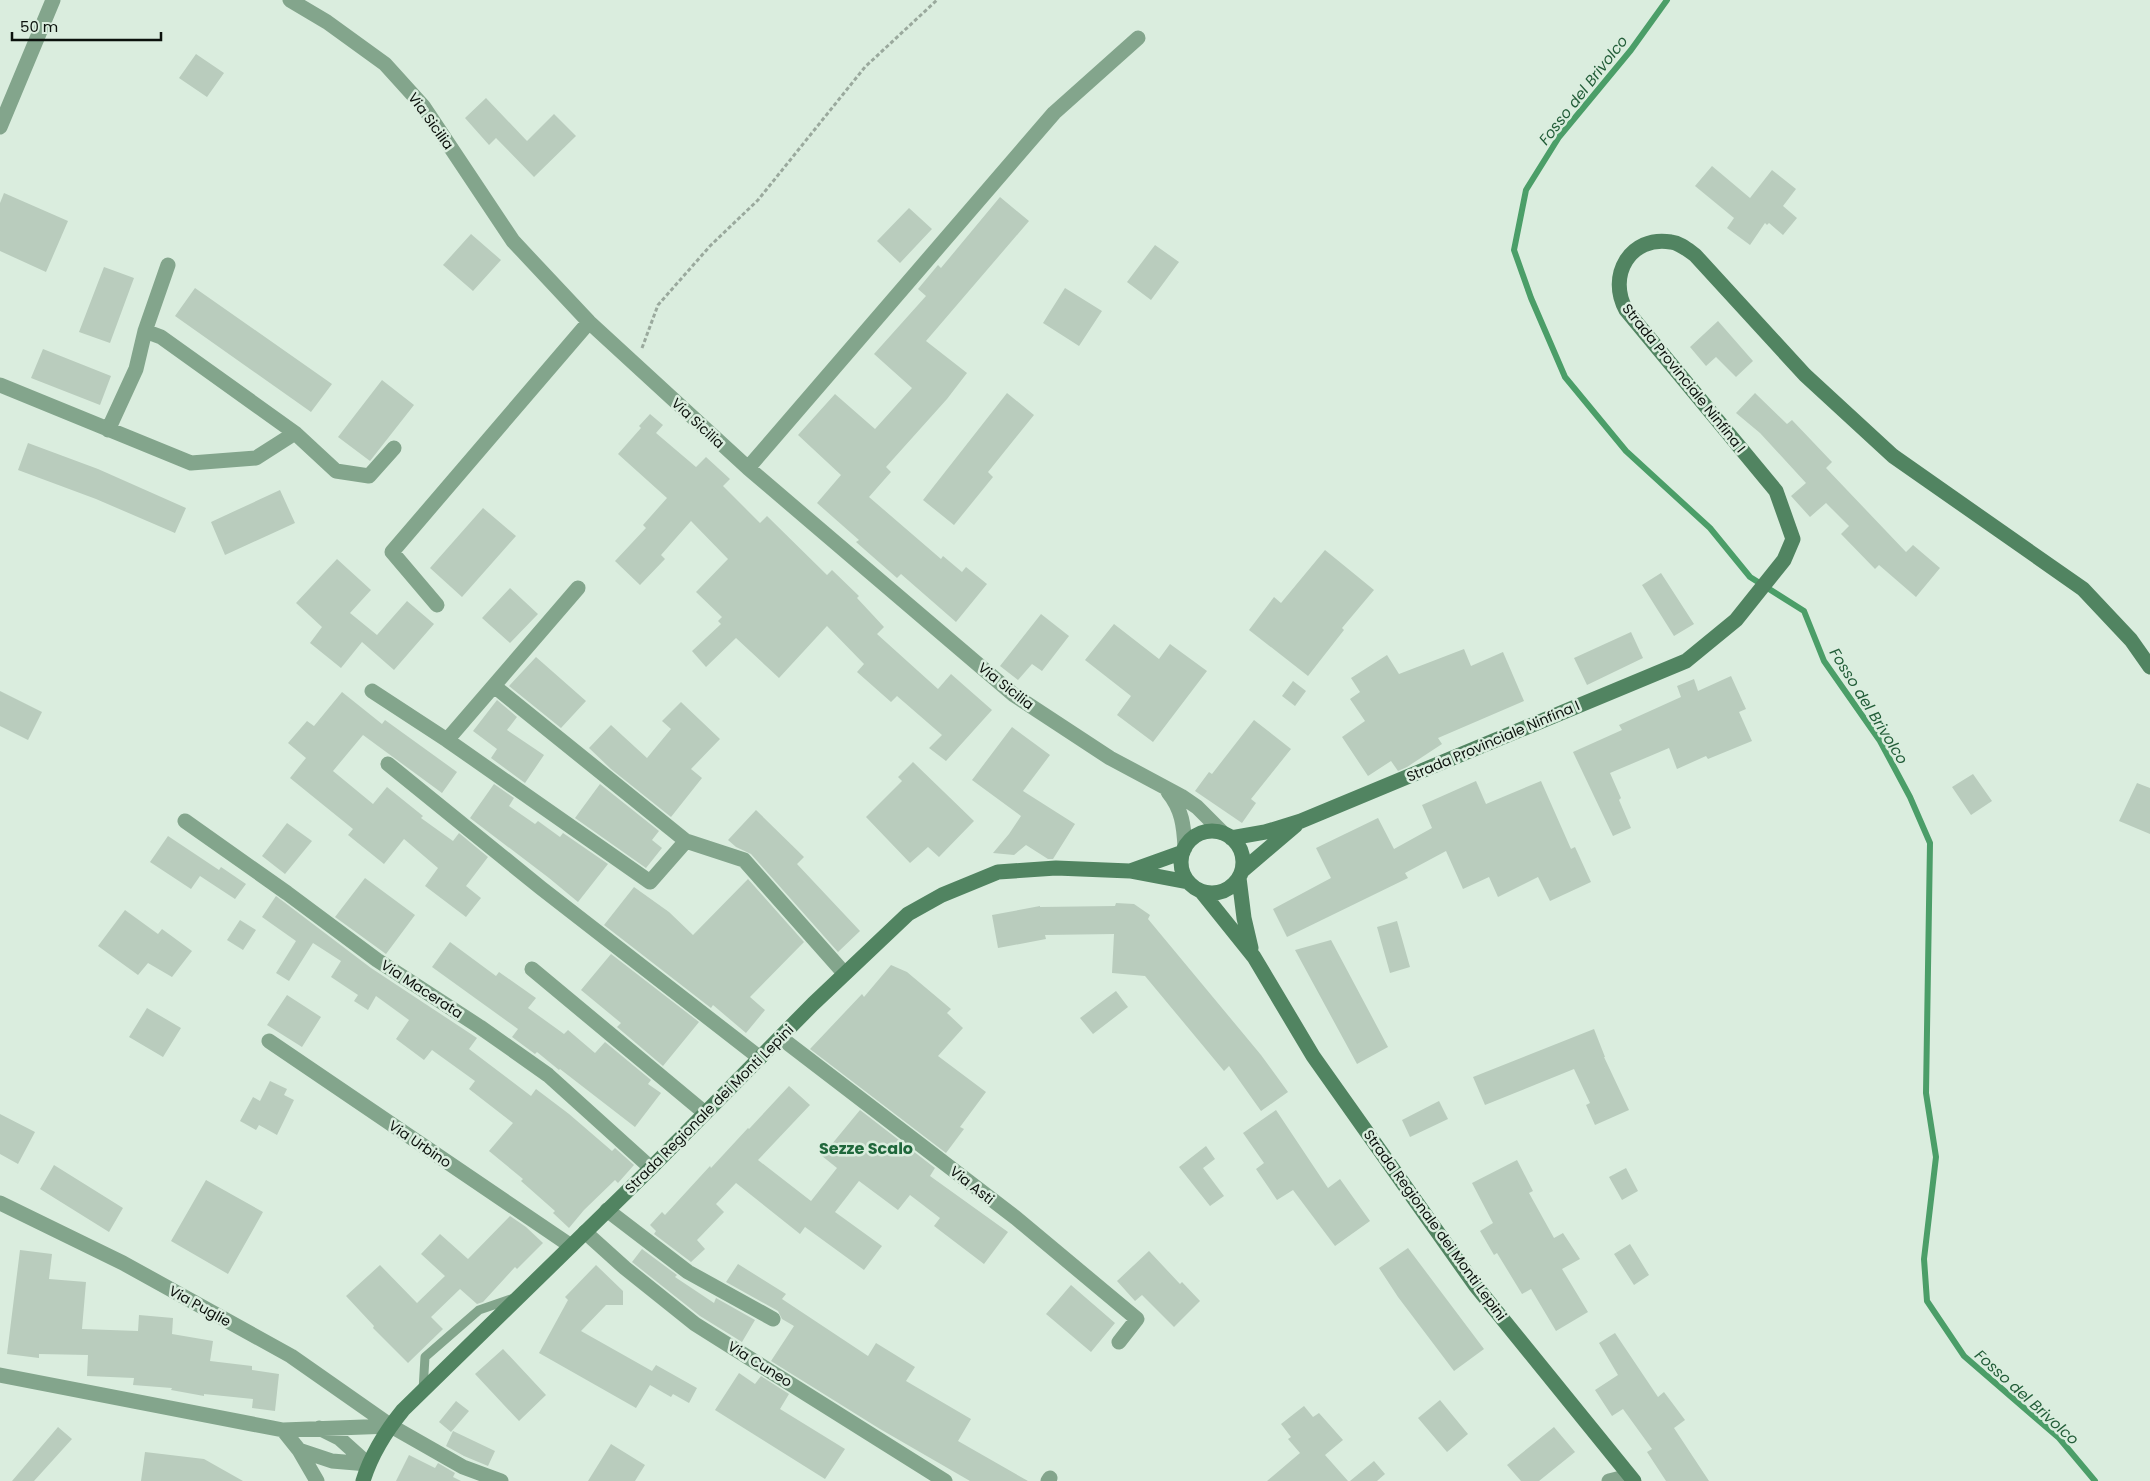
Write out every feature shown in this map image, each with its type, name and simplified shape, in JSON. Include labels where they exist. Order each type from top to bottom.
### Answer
[{"type":"street","points":[[0,127],[53,0]]},
{"type":"street","name":"Via Sicilia","points":[[290,0],[315,6],[385,64],[423,106],[513,241],[590,322],[748,468],[1014,695],[1110,758],[1197,807],[1227,835]]},
{"type":"street","points":[[748,468],[1054,114],[1138,38]]},
{"type":"street","name":"Strada Provinciale Ninfina I","points":[[1227,835],[1265,832],[1301,821],[1686,661],[1736,620],[1784,560],[1793,539],[1776,491],[1626,310],[1622,302],[1618,287],[1622,267],[1632,252],[1646,244],[1671,242],[1680,245],[1695,255],[1805,376],[1893,456],[2083,589],[2131,640],[2150,667]]},
{"type":"street","points":[[108,430],[136,369],[145,331],[168,265]]},
{"type":"street","points":[[438,605],[392,552],[590,322]]},
{"type":"street","points":[[145,331],[161,337],[295,433],[336,471],[369,476],[394,448]]},
{"type":"street","points":[[0,385],[191,463],[256,458],[295,433]]},
{"type":"street","points":[[447,740],[578,588]]},
{"type":"street","points":[[494,686],[686,841],[744,860],[844,973]]},
{"type":"street","points":[[372,691],[447,740],[650,882],[686,841]]},
{"type":"street","points":[[388,764],[541,888],[760,1058]]},
{"type":"street","name":"Via Sicilia","points":[[1164,787],[1180,811],[1184,829],[1184,850]]},
{"type":"street","name":"Via Macerata","points":[[185,821],[377,960],[480,1027],[548,1075],[651,1168]]},
{"type":"street","name":"Strada Provinciale Ninfina I","points":[[1241,875],[1301,821]]},
{"type":"street","points":[[1214,831],[1227,835],[1241,850],[1243,861],[1241,875],[1234,885],[1218,893],[1201,891],[1188,882],[1182,868],[1184,850],[1197,835],[1214,831]]},
{"type":"street","name":"Strada Regionale dei Monti Lepini","points":[[1130,871],[1184,850]]},
{"type":"street","name":"Strada Regionale dei Monti Lepini","points":[[363,1481],[368,1464],[390,1426],[403,1410],[651,1168],[844,973],[908,914],[942,894],[998,872],[1056,868],[1130,871],[1188,882]]},
{"type":"street","name":"Strada Regionale dei Monti Lepini","points":[[1241,875],[1244,918],[1254,957]]},
{"type":"street","name":"Strada Regionale dei Monti Lepini","points":[[1201,891],[1254,957],[1313,1056],[1475,1285],[1632,1478]]},
{"type":"street","points":[[532,969],[706,1113]]},
{"type":"street","name":"Via Asti","points":[[780,1038],[1016,1218],[1138,1319],[1119,1342]]},
{"type":"street","name":"Via Urbino","points":[[268,1041],[571,1246]]},
{"type":"street","name":"Via Puglie","points":[[0,1203],[123,1263],[291,1356],[390,1426],[463,1467],[501,1481]]},
{"type":"street","points":[[607,1210],[688,1272],[773,1319]]},
{"type":"street","name":"Via Cuneo","points":[[585,1232],[625,1268],[695,1324],[946,1481]]},
{"type":"street","points":[[0,1375],[283,1430],[390,1426]]},
{"type":"street","points":[[318,1428],[339,1438],[368,1464]]},
{"type":"street","points":[[283,1430],[299,1450],[316,1481]]},
{"type":"street","points":[[299,1450],[332,1461],[368,1464]]},
{"type":"street","points":[[1609,1481],[1632,1478]]},
{"type":"lane","points":[[423,1390],[425,1358],[479,1310],[521,1295]]},
{"type":"path","points":[[636,366],[658,305],[710,246],[758,200],[865,67],[937,0]]},
{"type":"building","points":[[196,54],[224,73],[207,97],[179,78]]},
{"type":"building","points":[[486,98],[527,141],[554,114],[576,136],[534,177],[496,138],[489,145],[465,118]]},
{"type":"building","points":[[1712,166],[1750,198],[1772,170],[1796,189],[1783,206],[1797,218],[1783,235],[1769,223],[1767,225],[1765,223],[1750,245],[1727,228],[1734,218],[1695,186]]},
{"type":"building","points":[[4,193],[68,221],[46,272],[0,251],[0,203]]},
{"type":"building","points":[[1000,197],[1029,221],[926,341],[967,373],[947,399],[886,467],[891,472],[869,497],[941,559],[943,556],[962,572],[966,567],[987,584],[956,622],[901,574],[897,578],[856,542],[859,540],[817,503],[841,475],[798,435],[835,394],[875,429],[912,388],[874,354],[926,296],[918,289],[938,265],[941,268]]},
{"type":"building","points":[[909,208],[932,229],[900,263],[877,241]]},
{"type":"building","points":[[471,234],[501,260],[473,291],[443,265]]},
{"type":"building","points":[[1155,245],[1179,262],[1151,300],[1127,282]]},
{"type":"building","points":[[104,267],[134,278],[110,343],[79,332]]},
{"type":"building","points":[[195,288],[332,384],[311,412],[175,316]]},
{"type":"building","points":[[1065,288],[1102,311],[1079,346],[1043,323]]},
{"type":"building","points":[[1718,321],[1753,361],[1736,377],[1716,357],[1706,366],[1690,347]]},
{"type":"building","points":[[43,349],[111,376],[100,405],[31,378]]},
{"type":"building","points":[[382,380],[414,405],[370,461],[338,437]]},
{"type":"building","points":[[1007,393],[1034,415],[988,472],[993,477],[954,525],[923,500]]},
{"type":"building","points":[[1755,393],[1787,424],[1792,420],[1832,462],[1826,468],[1906,552],[1913,545],[1940,568],[1916,597],[1879,565],[1875,569],[1841,534],[1849,526],[1826,503],[1810,517],[1791,496],[1806,483],[1760,433],[1736,413]]},
{"type":"building","points":[[650,414],[663,425],[656,433],[696,467],[706,457],[730,479],[723,486],[760,523],[767,516],[827,575],[832,570],[859,596],[857,598],[884,627],[877,634],[938,689],[951,674],[992,710],[946,761],[929,748],[942,735],[897,696],[891,702],[857,672],[864,664],[827,626],[779,678],[736,638],[706,667],[692,651],[721,624],[718,621],[722,617],[696,592],[728,559],[691,521],[661,555],[665,559],[640,585],[615,561],[646,528],[643,525],[667,498],[618,454],[641,428],[639,426]]},
{"type":"building","points":[[28,443],[98,469],[186,508],[175,533],[96,499],[18,470]]},
{"type":"building","points":[[280,490],[295,523],[225,555],[211,522]]},
{"type":"building","points":[[483,508],[516,536],[462,597],[430,568]]},
{"type":"building","points":[[1325,550],[1374,590],[1342,628],[1344,630],[1308,676],[1249,630],[1274,597],[1281,603]]},
{"type":"building","points":[[337,559],[371,590],[350,613],[377,635],[407,601],[434,624],[394,670],[362,642],[341,668],[310,643],[322,627],[296,603]]},
{"type":"building","points":[[1661,573],[1694,624],[1674,636],[1642,585]]},
{"type":"building","points":[[510,588],[538,614],[510,643],[482,618]]},
{"type":"building","points":[[1041,614],[1069,636],[1042,671],[1032,664],[1018,680],[1000,666]]},
{"type":"building","points":[[1114,624],[1159,659],[1170,644],[1207,671],[1153,742],[1117,715],[1131,696],[1085,660]]},
{"type":"building","points":[[1631,632],[1643,658],[1587,685],[1574,658]]},
{"type":"building","points":[[1464,649],[1471,666],[1503,652],[1524,701],[1438,738],[1442,744],[1407,767],[1398,771],[1391,761],[1368,776],[1342,737],[1365,721],[1350,699],[1360,692],[1351,678],[1387,655],[1399,674]]},
{"type":"building","points":[[536,657],[586,701],[561,728],[509,686]]},
{"type":"building","points":[[1731,676],[1746,709],[1739,712],[1752,741],[1708,759],[1706,756],[1677,769],[1669,748],[1610,773],[1631,828],[1613,836],[1573,752],[1622,730],[1619,725],[1681,697],[1677,686],[1694,679],[1698,691]]},
{"type":"building","points":[[1293,681],[1306,691],[1295,706],[1282,696]]},
{"type":"building","points":[[0,691],[42,712],[28,740],[0,726]]},
{"type":"building","points":[[342,692],[382,724],[385,720],[457,772],[442,793],[363,735],[333,771],[373,804],[387,787],[423,816],[421,818],[453,841],[459,833],[488,857],[466,886],[481,898],[466,917],[425,886],[438,868],[404,839],[384,864],[348,835],[353,829],[290,778],[306,758],[288,743],[307,721],[314,726]]},
{"type":"building","points":[[497,700],[517,717],[507,730],[544,755],[525,783],[491,758],[497,749],[473,731]]},
{"type":"building","points":[[681,702],[720,739],[691,769],[702,778],[671,817],[611,769],[589,748],[611,725],[647,758],[671,729],[662,721]]},
{"type":"building","points":[[1254,720],[1291,749],[1251,799],[1256,803],[1242,823],[1195,791],[1209,772],[1212,774]]},
{"type":"building","points":[[1012,727],[1050,755],[1023,791],[1075,824],[1053,859],[1048,859],[1026,845],[1014,855],[993,853],[1021,816],[972,780]]},
{"type":"building","points":[[913,762],[974,821],[939,857],[928,847],[910,863],[866,817],[902,781],[898,777]]},
{"type":"building","points":[[1973,774],[1992,801],[1971,815],[1952,787]]},
{"type":"building","points":[[1476,781],[1486,804],[1541,781],[1571,849],[1575,847],[1591,882],[1550,901],[1538,877],[1498,897],[1489,877],[1463,889],[1446,851],[1405,873],[1408,878],[1287,937],[1273,909],[1331,878],[1316,848],[1378,818],[1394,849],[1432,828],[1422,805]]},
{"type":"building","points":[[2137,783],[2150,788],[2150,834],[2119,821]]},
{"type":"building","points":[[494,784],[514,798],[509,806],[535,824],[538,821],[560,837],[563,833],[608,864],[578,902],[470,818]]},
{"type":"building","points":[[600,784],[659,831],[652,840],[662,848],[646,868],[575,818]]},
{"type":"building","points":[[756,810],[804,857],[797,864],[860,931],[838,952],[751,854],[736,847],[728,840]]},
{"type":"building","points":[[287,823],[312,841],[285,874],[262,856]]},
{"type":"building","points":[[168,836],[219,870],[221,867],[246,884],[235,899],[200,876],[191,889],[150,862]]},
{"type":"building","points":[[365,878],[415,915],[386,954],[335,917]]},
{"type":"building","points":[[748,879],[804,942],[750,997],[765,1010],[746,1033],[713,1005],[711,1008],[604,925],[634,887],[669,912],[693,935]]},
{"type":"building","points":[[276,896],[371,968],[477,1038],[469,1049],[531,1096],[536,1089],[612,1151],[615,1148],[634,1165],[618,1183],[615,1180],[584,1210],[569,1228],[553,1213],[555,1211],[521,1181],[523,1179],[489,1151],[513,1123],[469,1089],[475,1081],[432,1050],[424,1060],[396,1039],[409,1020],[376,996],[368,1010],[354,1001],[358,995],[331,977],[341,961],[313,943],[289,981],[276,973],[296,941],[262,917]]},
{"type":"building","points":[[1116,903],[1134,904],[1150,915],[1148,919],[1261,1055],[1288,1092],[1261,1111],[1229,1066],[1224,1071],[1145,976],[1112,973],[1114,934],[1045,935],[1046,939],[998,948],[992,915],[1040,906],[1115,906]]},
{"type":"building","points":[[125,910],[158,934],[162,929],[192,951],[172,977],[148,963],[138,975],[98,946]]},
{"type":"building","points":[[240,920],[256,930],[243,950],[227,940]]},
{"type":"building","points":[[1397,921],[1410,967],[1390,973],[1377,927]]},
{"type":"building","points":[[1331,940],[1388,1047],[1357,1064],[1295,950]]},
{"type":"building","points":[[450,942],[496,976],[499,972],[536,998],[528,1008],[564,1034],[568,1030],[595,1053],[605,1042],[651,1080],[648,1084],[661,1093],[635,1127],[537,1052],[535,1054],[512,1037],[518,1029],[432,967]]},
{"type":"building","points":[[611,954],[699,1022],[663,1066],[617,1027],[621,1023],[581,990]]},
{"type":"building","points":[[891,965],[907,972],[951,1009],[947,1013],[963,1028],[938,1056],[986,1092],[960,1127],[964,1129],[946,1153],[810,1049],[862,994],[864,997]]},
{"type":"building","points":[[1116,991],[1128,1007],[1093,1034],[1080,1018]]},
{"type":"building","points":[[287,995],[321,1017],[302,1047],[267,1025]]},
{"type":"building","points":[[147,1008],[181,1028],[163,1057],[129,1037]]},
{"type":"building","points":[[1594,1029],[1604,1057],[1629,1110],[1595,1125],[1586,1105],[1590,1103],[1574,1069],[1485,1105],[1473,1077]]},
{"type":"building","points":[[270,1081],[287,1089],[284,1095],[294,1100],[277,1135],[259,1125],[256,1130],[240,1121],[253,1097],[260,1101]]},
{"type":"building","points":[[789,1086],[810,1105],[758,1160],[811,1201],[837,1168],[822,1156],[860,1110],[935,1168],[930,1176],[1008,1232],[984,1264],[934,1226],[940,1218],[910,1195],[898,1210],[859,1181],[835,1212],[882,1246],[864,1270],[805,1227],[800,1234],[736,1183],[716,1204],[724,1212],[697,1240],[705,1249],[691,1262],[654,1234],[656,1231],[650,1225],[662,1212],[665,1215],[710,1166],[711,1168]]},
{"type":"building","points":[[1439,1101],[1448,1119],[1410,1137],[1402,1120]]},
{"type":"building","points":[[1276,1110],[1328,1188],[1340,1179],[1370,1221],[1335,1246],[1293,1190],[1277,1200],[1256,1169],[1264,1163],[1243,1133]]},
{"type":"building","points":[[0,1114],[35,1132],[18,1164],[0,1154]]},
{"type":"building","points":[[1206,1146],[1215,1159],[1203,1168],[1224,1196],[1210,1206],[1179,1167]]},
{"type":"building","points":[[1517,1160],[1533,1191],[1529,1193],[1554,1238],[1563,1233],[1580,1259],[1562,1269],[1588,1312],[1556,1331],[1531,1289],[1522,1294],[1497,1253],[1494,1255],[1480,1231],[1493,1223],[1472,1183]]},
{"type":"building","points":[[54,1165],[123,1208],[109,1232],[40,1189]]},
{"type":"building","points":[[1626,1168],[1638,1191],[1622,1200],[1609,1177]]},
{"type":"building","points":[[206,1180],[263,1212],[228,1274],[171,1241]]},
{"type":"building","points":[[510,1216],[526,1227],[543,1243],[517,1269],[515,1267],[483,1302],[477,1304],[460,1289],[431,1317],[443,1329],[408,1363],[373,1328],[374,1326],[346,1296],[380,1265],[417,1303],[445,1276],[421,1254],[440,1234],[468,1259]]},
{"type":"building","points":[[1630,1244],[1649,1275],[1634,1285],[1614,1254]]},
{"type":"building","points":[[1408,1248],[1484,1349],[1454,1371],[1398,1297],[1379,1268]]},
{"type":"building","points":[[642,1249],[677,1275],[675,1277],[714,1303],[716,1298],[755,1320],[742,1342],[700,1316],[632,1262]]},
{"type":"building","points":[[20,1250],[52,1254],[49,1279],[86,1282],[82,1329],[138,1331],[139,1315],[173,1318],[172,1334],[213,1341],[210,1361],[252,1366],[252,1370],[279,1374],[275,1411],[252,1408],[253,1399],[204,1394],[204,1396],[171,1390],[172,1388],[133,1385],[134,1378],[87,1376],[88,1355],[39,1354],[39,1358],[7,1354]]},
{"type":"building","points":[[1149,1251],[1180,1284],[1182,1282],[1200,1301],[1174,1327],[1142,1295],[1135,1301],[1117,1281]]},
{"type":"building","points":[[738,1264],[786,1294],[782,1299],[868,1356],[876,1343],[915,1367],[906,1381],[971,1419],[958,1441],[1028,1481],[970,1481],[880,1429],[771,1361],[794,1326],[782,1319],[778,1311],[726,1282]]},
{"type":"building","points":[[596,1265],[623,1291],[623,1305],[606,1305],[581,1331],[652,1371],[656,1365],[697,1388],[689,1403],[673,1394],[671,1397],[650,1385],[636,1408],[539,1353],[568,1300],[565,1297]]},
{"type":"building","points":[[1071,1285],[1115,1323],[1091,1352],[1046,1314]]},
{"type":"building","points":[[1615,1333],[1658,1397],[1664,1392],[1685,1420],[1674,1428],[1709,1481],[1666,1481],[1647,1452],[1652,1449],[1623,1409],[1612,1416],[1595,1390],[1618,1375],[1599,1343]]},
{"type":"building","points":[[503,1349],[546,1395],[519,1421],[475,1374]]},
{"type":"building","points":[[739,1373],[755,1384],[761,1376],[789,1394],[780,1409],[845,1449],[825,1479],[715,1410]]},
{"type":"building","points":[[1440,1400],[1468,1434],[1447,1452],[1418,1418]]},
{"type":"building","points":[[456,1401],[469,1411],[451,1432],[439,1422]]},
{"type":"building","points":[[1304,1406],[1313,1417],[1319,1413],[1343,1440],[1325,1455],[1348,1481],[1267,1481],[1300,1453],[1288,1439],[1291,1437],[1281,1424]]},
{"type":"building","points":[[58,1427],[72,1439],[34,1481],[12,1481]]},
{"type":"building","points":[[1554,1427],[1575,1452],[1539,1481],[1521,1481],[1507,1465]]},
{"type":"building","points":[[453,1431],[495,1451],[488,1466],[446,1446]]},
{"type":"building","points":[[611,1444],[645,1465],[635,1481],[588,1481]]},
{"type":"building","points":[[145,1452],[204,1459],[243,1481],[141,1481]]},
{"type":"building","points":[[409,1455],[435,1468],[438,1463],[455,1473],[453,1477],[461,1481],[396,1481]]},
{"type":"building","points":[[1374,1461],[1385,1474],[1377,1481],[1350,1481]]},
{"type":"waterway","name":"Fosso del Brivolco","points":[[1667,0],[1631,50],[1559,137],[1526,190],[1514,250],[1531,298],[1565,377],[1626,451],[1710,528],[1750,577],[1804,611],[1824,661],[1880,741],[1910,797],[1930,843],[1926,1093],[1936,1157],[1924,1259],[1927,1301],[1964,1356],[2059,1438],[2095,1481]]},
{"type":"district","name":"Sezze Scalo","points":[[866,1148]]}]
